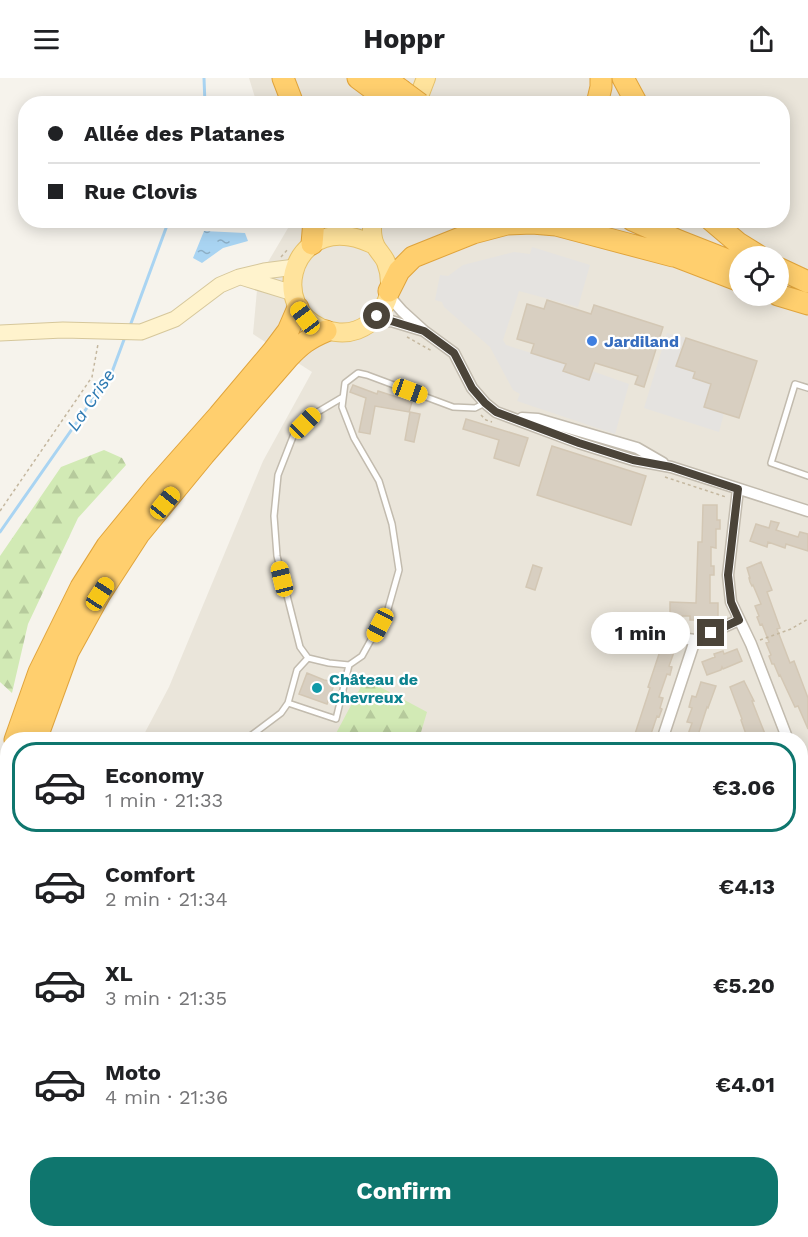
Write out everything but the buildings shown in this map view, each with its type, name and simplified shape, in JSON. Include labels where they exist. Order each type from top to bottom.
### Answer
[{"type":"highway","points":[[283,78],[290,96]]},
{"type":"highway","points":[[358,78],[403,96]]},
{"type":"highway","points":[[599,96],[601,78]]},
{"type":"highway","points":[[623,78],[633,96]]},
{"type":"highway","points":[[312,244],[313,228]]},
{"type":"highway","points":[[389,293],[399,271],[413,257],[473,233],[492,228]]},
{"type":"highway","points":[[568,228],[673,255]]},
{"type":"highway","points":[[614,228],[729,277]]},
{"type":"highway","points":[[650,228],[729,261]]},
{"type":"highway","points":[[720,228],[743,246]]},
{"type":"highway","points":[[789,273],[808,282]]},
{"type":"highway","points":[[789,282],[808,288]]},
{"type":"highway","points":[[789,298],[808,304]]},
{"type":"highway","points":[[18,732],[39,672],[81,587],[107,546],[273,351],[288,331],[295,301]]},
{"type":"highway","points":[[39,732],[68,652],[100,594],[139,534],[288,358],[313,336],[326,331]]},
{"type":"main road","points":[[403,96],[426,78]]},
{"type":"main road","points":[[332,236],[342,228]]},
{"type":"main road","points":[[372,228],[375,245],[388,267],[390,277],[389,293],[382,310],[371,322],[357,330],[342,333],[326,331],[310,322],[295,301],[292,280],[295,267],[302,254],[312,244],[332,236],[346,236],[375,245]]},
{"type":"street","points":[[0,333],[63,330],[141,332],[175,319],[220,285],[238,277],[295,267]]},
{"type":"street","points":[[238,277],[267,284],[295,301]]},
{"type":"street","points":[[389,293],[402,311],[454,353],[472,388],[496,412],[510,417],[538,419],[637,448],[671,467],[808,511]]},
{"type":"street","points":[[371,322],[391,321],[424,331]]},
{"type":"street","points":[[738,489],[728,575],[731,602],[751,644],[785,732]]},
{"type":"street","points":[[673,637],[695,640],[739,620]]},
{"type":"street","points":[[665,732],[695,640]]},
{"type":"lane","points":[[343,397],[316,412],[294,434],[278,475],[274,516],[277,556],[300,647],[308,658],[349,665],[363,656],[388,609],[399,570],[392,524],[379,481],[354,438],[342,407],[345,384],[358,374],[367,375],[453,407],[475,408],[485,403]]},
{"type":"lane","points":[[808,388],[795,384],[771,464],[808,476]]},
{"type":"lane","points":[[256,732],[281,713],[288,703],[297,670],[308,658]]},
{"type":"lane","points":[[288,703],[336,719],[349,665]]},
{"type":"path","points":[[0,512],[92,377],[100,331]]},
{"type":"path","points":[[751,644],[791,629],[808,619]]},
{"type":"shaded area","points":[[249,78],[808,78],[808,732],[145,732],[169,687],[263,461],[312,372],[253,334],[258,279],[288,228],[790,228],[790,96],[255,96]]},
{"type":"shaded area","points":[[532,247],[590,265],[578,307],[519,291],[503,340],[506,345],[566,364],[563,371],[589,380],[592,371],[629,384],[615,434],[517,401],[520,394],[513,390],[490,347],[444,307],[442,302],[435,300],[440,275],[448,276],[463,265],[514,252],[530,254]]},
{"type":"shaded area","points":[[667,333],[686,338],[677,366],[695,372],[693,378],[711,384],[704,407],[724,413],[719,432],[644,408]]},
{"type":"green space","points":[[104,450],[122,458],[126,465],[78,518],[28,624],[12,693],[0,682],[0,556],[61,467]]},
{"type":"green space","points":[[365,679],[427,712],[421,732],[337,732]]},
{"type":"water","points":[[204,231],[245,233],[248,241],[223,248],[202,263],[193,258]]},
{"type":"waterway","name":"La Crise","points":[[204,78],[205,96]]},
{"type":"waterway","name":"La Crise","points":[[130,326],[166,228]]},
{"type":"waterway","name":"La Crise","points":[[0,532],[112,372],[125,337]]},
{"type":"place","name":"Jardiland","points":[[592,341]]},
{"type":"place","name":"Château de Chevreux","points":[[317,688]]},
{"type":"route","points":[[377,316],[371,322],[391,321],[424,331],[454,353],[472,388],[496,412],[579,443],[633,460],[671,467],[738,489],[728,575],[731,602],[739,620],[711,633]]}]
